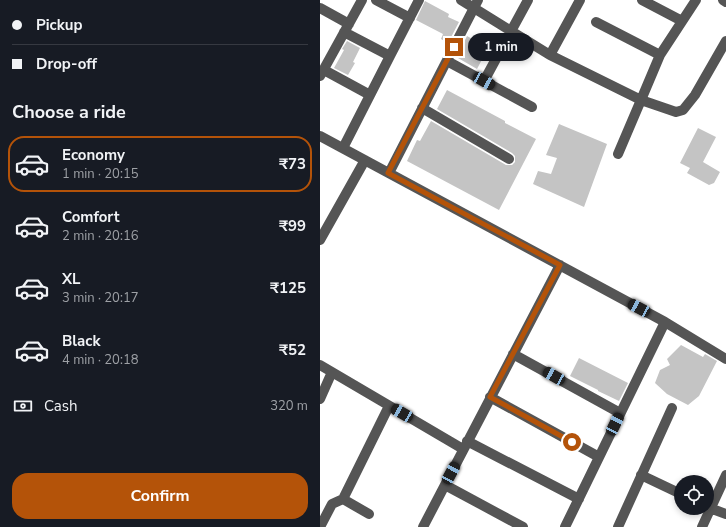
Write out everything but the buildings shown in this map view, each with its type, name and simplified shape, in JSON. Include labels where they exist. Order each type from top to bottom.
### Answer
[{"type":"street","points":[[362,0],[323,68],[370,95]]},
{"type":"street","points":[[376,0],[410,18]]},
{"type":"street","points":[[343,148],[419,0]]},
{"type":"street","points":[[461,0],[476,4],[512,31],[550,55],[641,100],[676,112],[683,110],[695,95],[726,41]]},
{"type":"street","points":[[484,81],[528,0]]},
{"type":"street","points":[[550,55],[580,0]]},
{"type":"street","points":[[642,0],[682,22]]},
{"type":"street","points":[[618,154],[660,55],[696,0]]},
{"type":"street","points":[[388,173],[476,4]]},
{"type":"street","points":[[320,8],[347,28],[390,56]]},
{"type":"street","points":[[596,22],[660,55]]},
{"type":"street","points":[[447,61],[532,107]]},
{"type":"street","points":[[422,108],[510,159]]},
{"type":"street","points":[[320,136],[665,322],[726,359]]},
{"type":"street","points":[[320,240],[365,160]]},
{"type":"street","points":[[422,527],[560,265]]},
{"type":"street","points":[[565,527],[665,322]]},
{"type":"street","points":[[513,354],[620,413]]},
{"type":"street","points":[[320,365],[389,406],[465,445],[579,498]]},
{"type":"street","points":[[320,399],[332,372]]},
{"type":"street","points":[[490,397],[599,457]]},
{"type":"street","points":[[320,527],[332,504],[343,499],[389,406]]},
{"type":"street","points":[[618,527],[672,408]]},
{"type":"street","points":[[641,475],[674,491]]},
{"type":"street","points":[[714,498],[726,475]]},
{"type":"street","points":[[445,485],[523,527]]},
{"type":"street","points":[[343,499],[369,514]]},
{"type":"street","points":[[714,510],[726,514]]},
{"type":"street","points":[[702,527],[706,515]]},
{"type":"route","points":[[454,47],[388,173],[560,265],[490,397],[572,442]]}]
